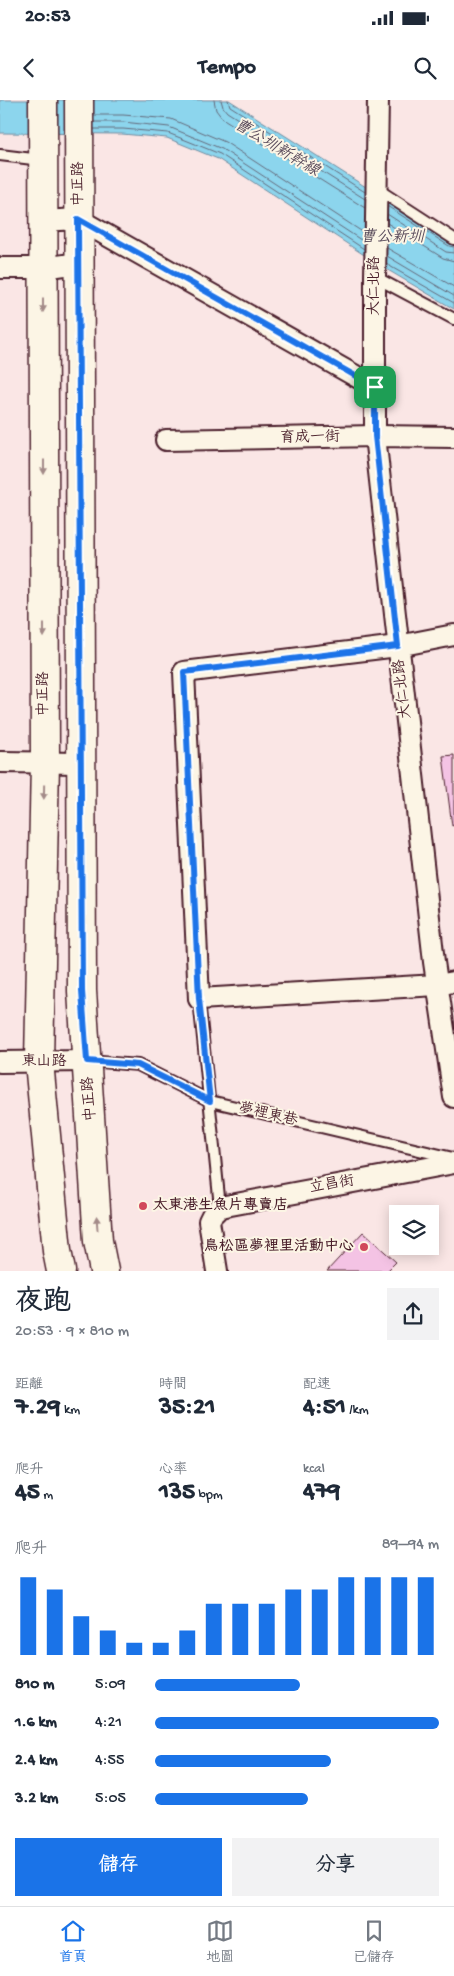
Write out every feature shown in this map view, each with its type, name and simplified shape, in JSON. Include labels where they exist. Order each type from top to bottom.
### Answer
[{"type":"main road","name":"中正路","points":[[43,100],[44,762],[39,1062],[57,1251],[61,1271]]},
{"type":"main road","name":"中正路","points":[[79,100],[82,991],[98,1241],[104,1271]]},
{"type":"street","name":"大仁北路","points":[[378,100],[375,436],[398,646],[446,983],[454,1097]]},
{"type":"street","points":[[42,221],[78,219],[375,387]]},
{"type":"street","points":[[0,268],[43,268],[79,263]]},
{"type":"street","name":"育成一街","points":[[166,440],[375,436],[454,437]]},
{"type":"street","points":[[446,983],[199,999],[184,672],[398,646],[454,635]]},
{"type":"street","points":[[0,762],[82,763]]},
{"type":"street","name":"東山路","points":[[0,1062],[87,1061]]},
{"type":"street","name":"立昌街","points":[[220,1206],[454,1162]]},
{"type":"street","points":[[218,1271],[209,1222],[212,1214],[220,1206]]},
{"type":"lane","points":[[0,155],[42,153]]},
{"type":"lane","points":[[377,189],[454,239]]},
{"type":"lane","points":[[375,277],[454,319]]},
{"type":"lane","points":[[199,999],[220,1206]]},
{"type":"lane","name":"夢裡東巷","points":[[87,1061],[138,1065],[210,1101],[454,1158]]},
{"type":"water","name":"曹公新圳","points":[[0,100],[229,100],[454,243],[454,309],[381,266],[218,159],[167,138],[122,134],[0,133]]},
{"type":"building","points":[[454,755],[454,825],[452,826],[443,756]]},
{"type":"building","name":"鳥松區夢裡里活動中心","points":[[363,1232],[396,1262],[387,1271],[327,1271]]},
{"type":"place","name":"太東港生魚片專賣店","points":[[143,1206]]},
{"type":"place","name":"鳥松區夢裡里活動中心","points":[[364,1247]]},
{"type":"route","points":[[78,219],[375,387],[375,436],[398,646],[184,672],[199,999],[210,1101],[138,1065],[87,1061],[82,991],[78,219]]},
{"type":"water label","name":"曹公圳新幹線","points":[[276,149]]}]
